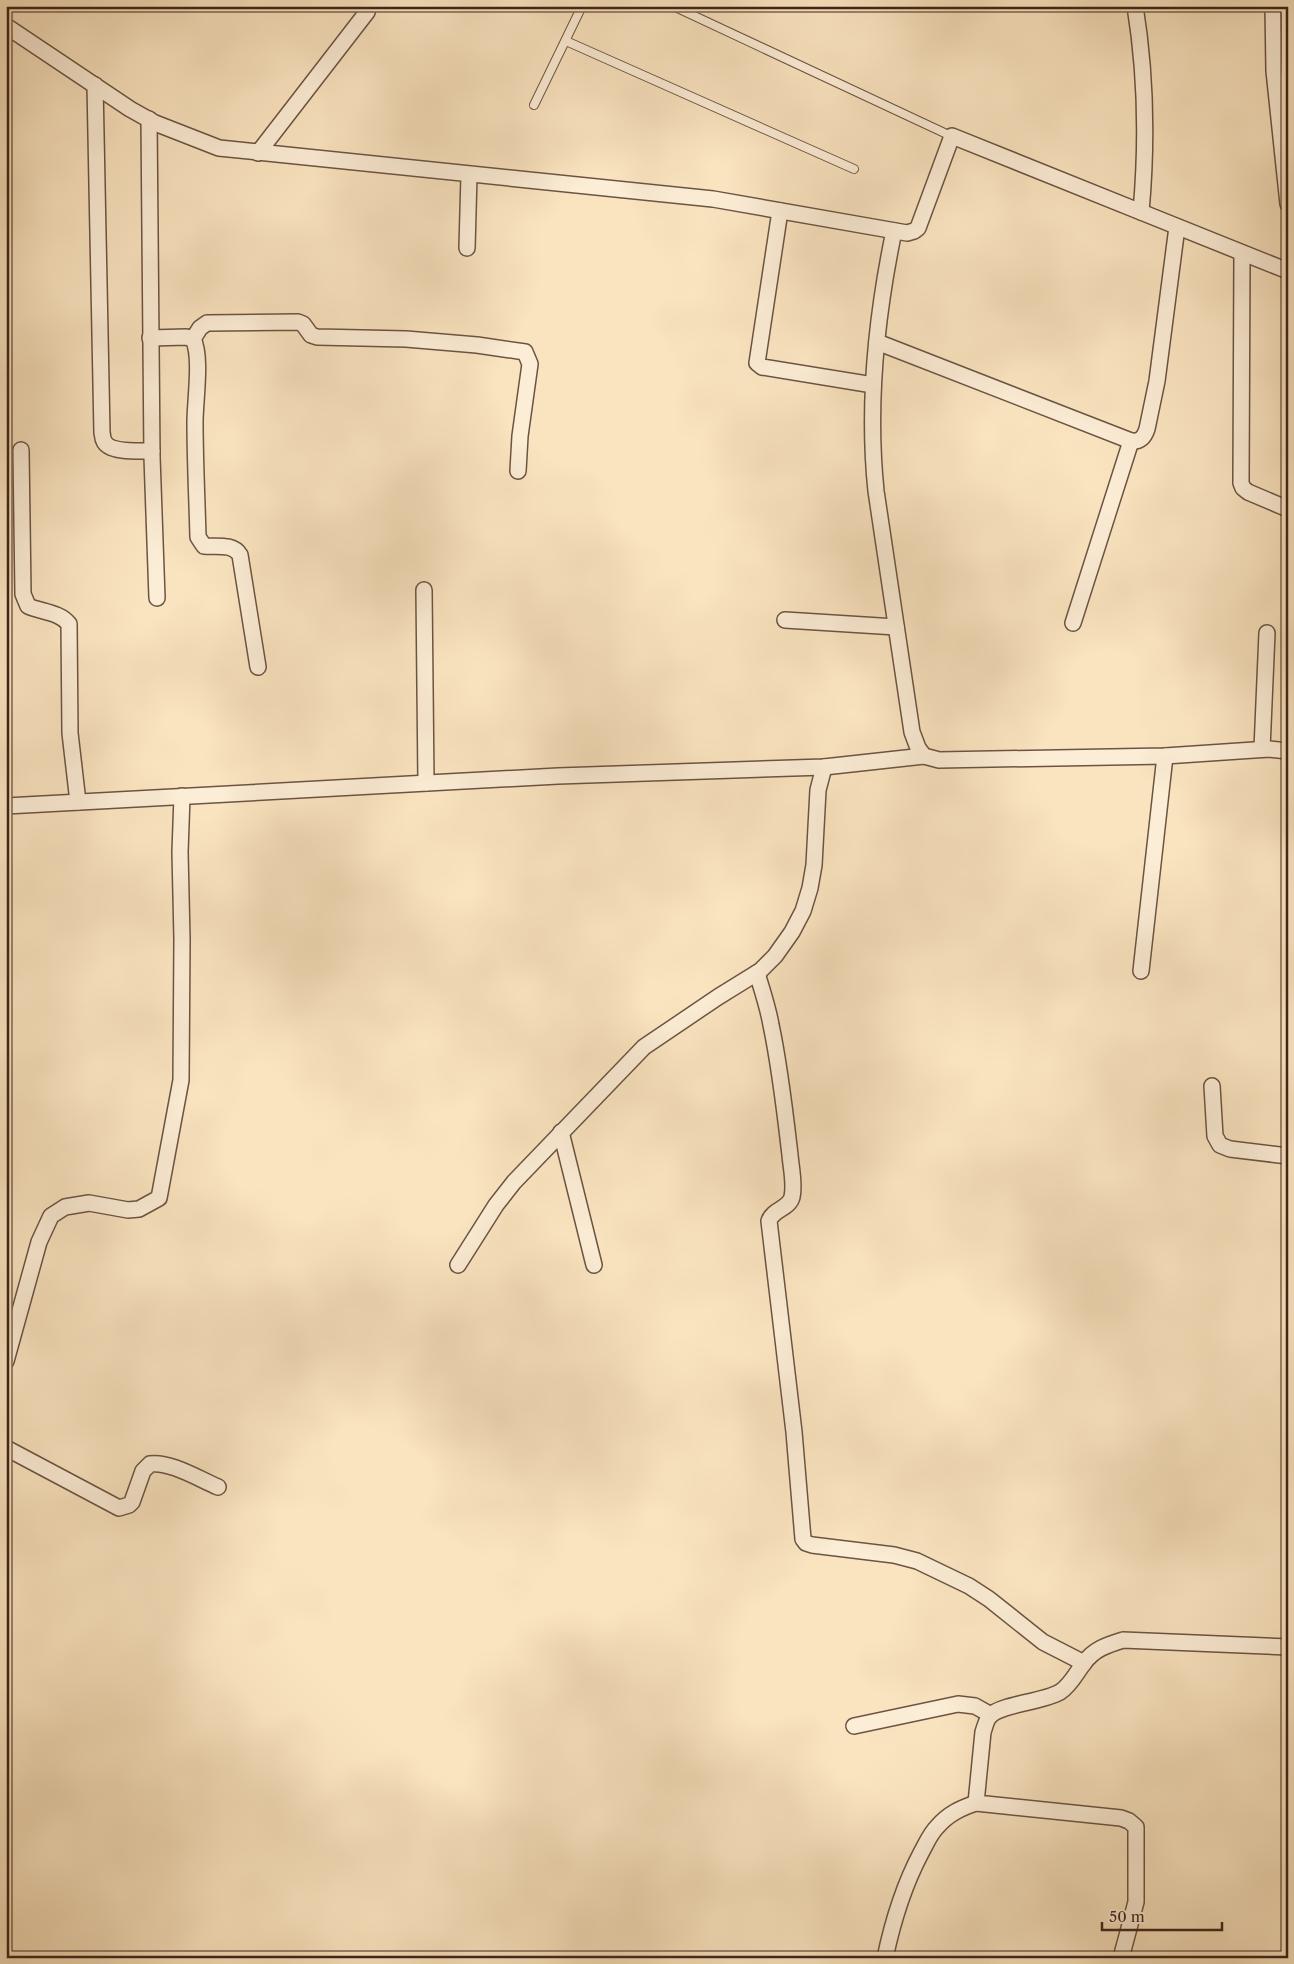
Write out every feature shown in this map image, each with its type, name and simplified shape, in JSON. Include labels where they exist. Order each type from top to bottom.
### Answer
[{"type":"street","points":[[258,153],[367,12],[369,6]]},
{"type":"street","points":[[1135,6],[1143,89],[1141,212]]},
{"type":"street","points":[[1273,6],[1281,70],[1288,204]]},
{"type":"street","points":[[6,26],[130,109],[187,136],[219,148],[713,199],[908,233],[918,228],[951,136],[1288,270]]},
{"type":"street","points":[[95,85],[102,433],[104,441],[109,447],[152,451]]},
{"type":"street","points":[[149,119],[150,338],[156,598]]},
{"type":"street","points":[[467,248],[469,175]]},
{"type":"street","points":[[780,211],[757,363],[762,367],[873,385]]},
{"type":"street","points":[[877,342],[1131,441],[1140,440],[1147,429],[1157,381],[1177,227]]},
{"type":"street","points":[[894,231],[884,280],[877,342],[873,385],[872,452],[876,491],[912,732],[918,748],[924,756]]},
{"type":"street","points":[[1242,253],[1241,483],[1248,492],[1288,508]]},
{"type":"street","points":[[193,339],[200,328],[207,324],[298,322],[303,324],[310,335],[317,337],[406,339],[477,345],[525,352],[530,364],[520,436],[518,471]]},
{"type":"street","points":[[150,338],[186,337],[193,339],[196,344],[195,423],[198,537],[204,546],[232,547],[237,549],[240,555],[258,667]]},
{"type":"street","points":[[1073,623],[1131,441]]},
{"type":"street","points":[[21,450],[23,594],[28,606],[59,615],[68,624],[70,733],[78,802]]},
{"type":"street","points":[[424,590],[426,783]]},
{"type":"street","points":[[785,620],[896,627]]},
{"type":"street","points":[[1262,749],[1267,633]]},
{"type":"street","points":[[6,806],[426,783],[824,767],[924,756],[939,760],[1165,756],[1262,749],[1288,751]]},
{"type":"street","points":[[1140,971],[1165,756]]},
{"type":"street","points":[[458,1265],[514,1182],[644,1047],[718,996],[757,973],[781,948],[803,911],[814,865],[818,790],[824,767]]},
{"type":"street","points":[[6,1361],[40,1242],[51,1216],[65,1207],[90,1203],[128,1210],[139,1209],[159,1198],[181,1080],[182,938],[180,852],[182,796]]},
{"type":"street","points":[[757,973],[771,1023],[776,1052],[788,1132],[793,1189],[792,1200],[774,1214],[769,1221],[794,1432],[804,1539],[806,1543],[812,1545],[894,1555],[917,1561],[969,1586],[989,1599],[1043,1642],[1080,1668]]},
{"type":"street","points":[[1212,1086],[1215,1136],[1220,1145],[1288,1156]]},
{"type":"street","points":[[561,1132],[594,1264]]},
{"type":"street","points":[[6,1448],[119,1508],[132,1502],[144,1471],[150,1464],[158,1463],[169,1466],[218,1487]]},
{"type":"street","points":[[976,1803],[983,1732],[991,1715],[1000,1710],[1052,1696],[1061,1691],[1099,1648],[1122,1640],[1136,1639],[1288,1647]]},
{"type":"street","points":[[854,1726],[958,1704],[975,1706],[991,1715]]},
{"type":"street","points":[[885,1958],[901,1895],[929,1838],[936,1827],[946,1818],[959,1809],[976,1803],[1121,1818],[1129,1821],[1136,1827],[1136,1902],[1121,1958]]},
{"type":"lane","points":[[534,105],[582,6]]},
{"type":"lane","points":[[673,6],[951,136]]},
{"type":"lane","points":[[566,41],[854,168]]}]
